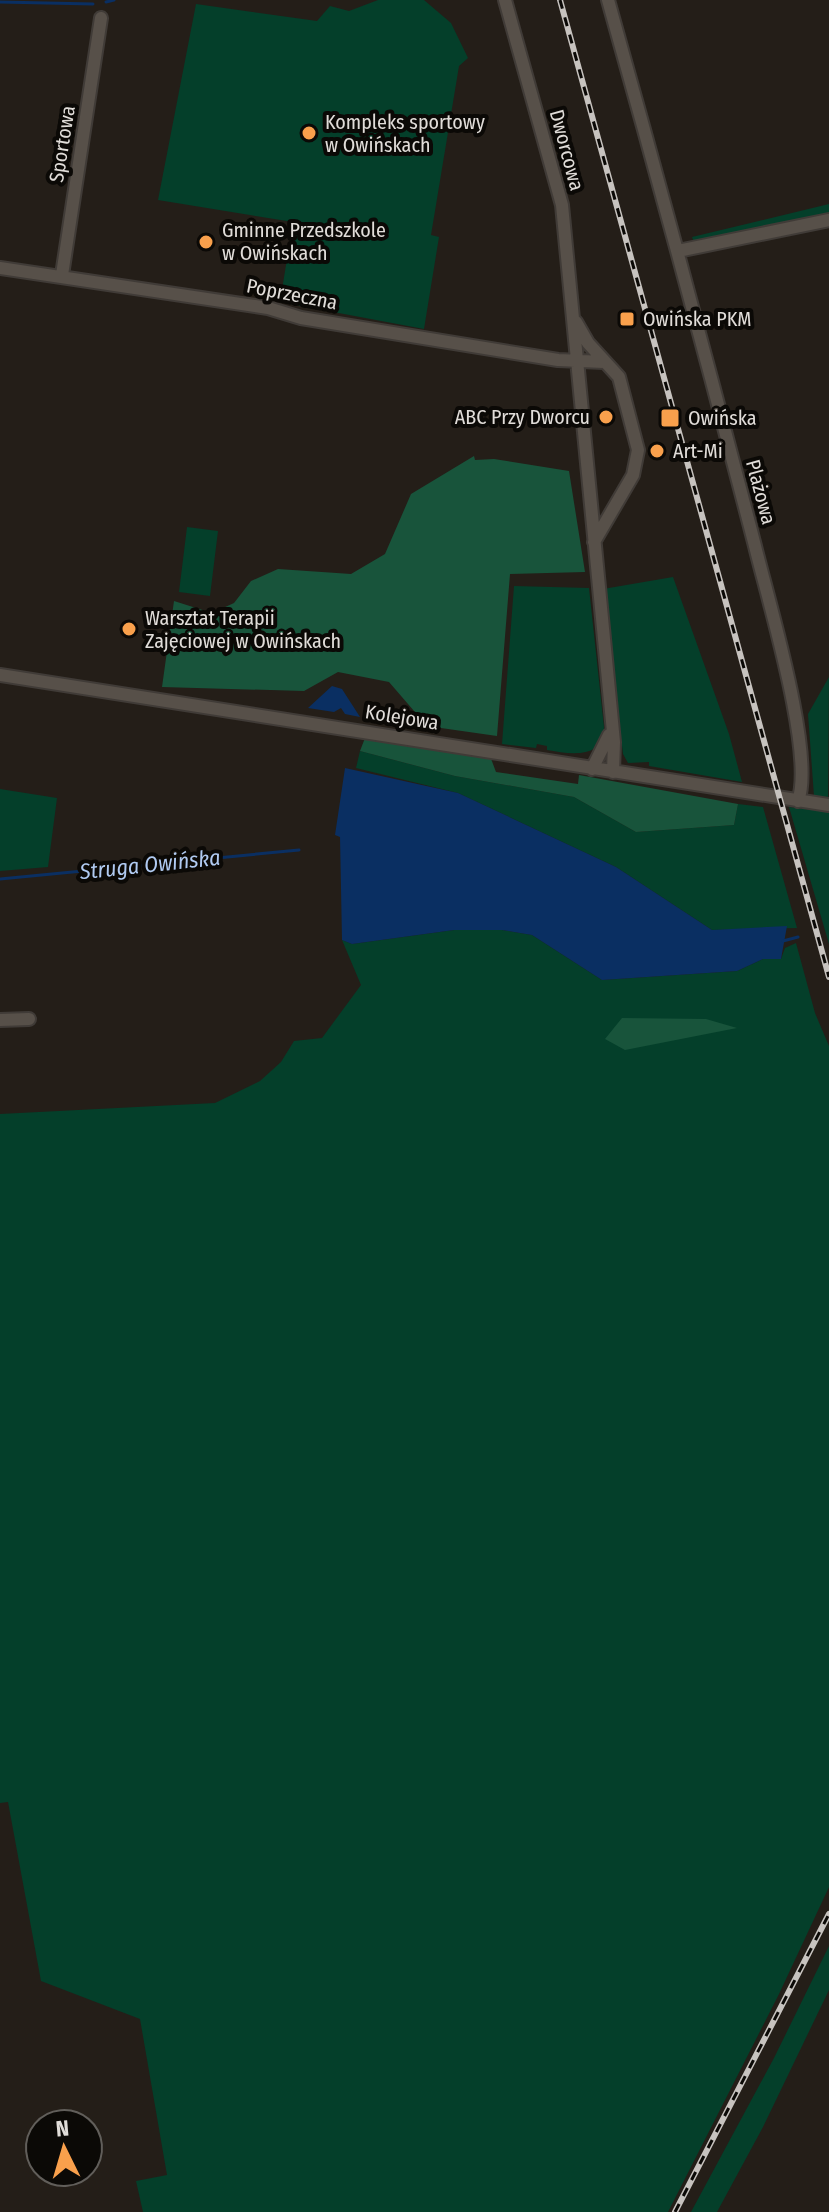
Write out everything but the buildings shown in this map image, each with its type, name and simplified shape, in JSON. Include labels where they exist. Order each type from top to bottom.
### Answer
[{"type":"street","name":"Dworcowa","points":[[505,0],[559,191],[613,772]]},
{"type":"street","name":"Plażowa","points":[[608,0],[678,251],[785,671],[804,776],[798,801]]},
{"type":"street","name":"Sportowa","points":[[62,275],[101,18]]},
{"type":"street","points":[[678,251],[829,220]]},
{"type":"street","name":"Poprzeczna","points":[[0,268],[62,275],[576,361]]},
{"type":"street","name":"Dworcowa","points":[[572,313],[583,336],[622,385],[638,450],[633,475],[607,515],[592,549]]},
{"type":"street","points":[[576,361],[604,362]]},
{"type":"street","points":[[577,380],[587,369],[604,362]]},
{"type":"street","points":[[589,509],[607,515]]},
{"type":"street","name":"Kolejowa","points":[[0,675],[829,805]]},
{"type":"street","points":[[592,769],[605,747],[611,728]]},
{"type":"street","points":[[0,1020],[29,1019]]},
{"type":"green space","name":"Kompleks sportowy w Owińskach","points":[[378,0],[424,0],[451,23],[468,58],[459,66],[431,235],[439,237],[424,329],[280,302],[293,222],[158,200],[196,4],[317,21],[330,6],[349,11]]},
{"type":"green space","points":[[829,204],[829,226],[698,254],[692,237]]},
{"type":"green space","points":[[474,456],[475,460],[494,459],[569,471],[585,572],[510,574],[497,736],[427,726],[389,682],[338,672],[304,691],[162,687],[174,601],[212,613],[234,603],[251,581],[278,569],[351,574],[385,554],[411,494]]},
{"type":"green space","points":[[187,527],[218,531],[210,596],[179,592]]},
{"type":"green space","points":[[673,577],[729,734],[742,782],[649,766],[649,762],[628,763],[623,754],[603,589]]},
{"type":"green space","points":[[514,586],[589,588],[604,727],[602,738],[592,750],[566,753],[547,750],[547,746],[537,744],[536,748],[502,744]]},
{"type":"green space","points":[[829,677],[828,797],[814,796],[808,714]]},
{"type":"green space","points":[[365,738],[490,756],[496,772],[578,784],[579,775],[738,804],[734,825],[636,832],[574,797],[455,776],[360,751]]},
{"type":"green space","points":[[360,751],[455,776],[574,797],[636,832],[734,825],[738,804],[763,807],[797,928],[712,930],[616,867],[458,793],[356,768]]},
{"type":"green space","points":[[0,789],[57,798],[48,867],[0,871]]},
{"type":"green space","points":[[789,807],[829,812],[829,944]]},
{"type":"green space","points":[[454,930],[502,930],[532,935],[602,980],[737,971],[763,959],[781,959],[785,948],[796,943],[815,1013],[829,1046],[829,1887],[779,1994],[668,2212],[143,2212],[136,2181],[167,2175],[140,2019],[41,1981],[8,1802],[0,1803],[0,1114],[215,1103],[260,1081],[281,1062],[294,1041],[322,1038],[361,985],[342,940],[352,944]]},
{"type":"green space","points":[[622,1018],[706,1019],[737,1028],[625,1050],[605,1039]]},
{"type":"green space","points":[[829,1946],[829,1990],[763,2127],[717,2212],[691,2212],[774,2058]]},
{"type":"water","points":[[332,686],[342,689],[360,717],[345,714],[341,708],[334,712],[308,708]]},
{"type":"water","points":[[345,768],[458,793],[616,867],[712,930],[787,926],[781,959],[763,959],[737,971],[602,980],[532,935],[502,930],[454,930],[352,944],[342,940],[340,837],[335,835]]},
{"type":"waterway","points":[[106,2],[114,0]]},
{"type":"waterway","points":[[0,2],[93,4]]},
{"type":"waterway","name":"Struga Owińska","points":[[0,879],[299,850]]},
{"type":"waterway","points":[[783,941],[798,937]]},
{"type":"railway","points":[[560,0],[829,977]]},
{"type":"railway","points":[[675,2212],[829,1914]]},
{"type":"place","name":"Kompleks sportowy w Owińskach","points":[[309,133]]},
{"type":"place","name":"Gminne Przedszkole w Owińskach","points":[[206,242]]},
{"type":"place","name":"Owińska PKM","points":[[627,319]]},
{"type":"place","name":"ABC Przy Dworcu","points":[[606,417]]},
{"type":"place","name":"Owińska","points":[[670,418]]},
{"type":"place","name":"Art-Mi","points":[[657,451]]},
{"type":"place","name":"Warsztat Terapii Zajęciowej w Owińskach","points":[[129,629]]}]
